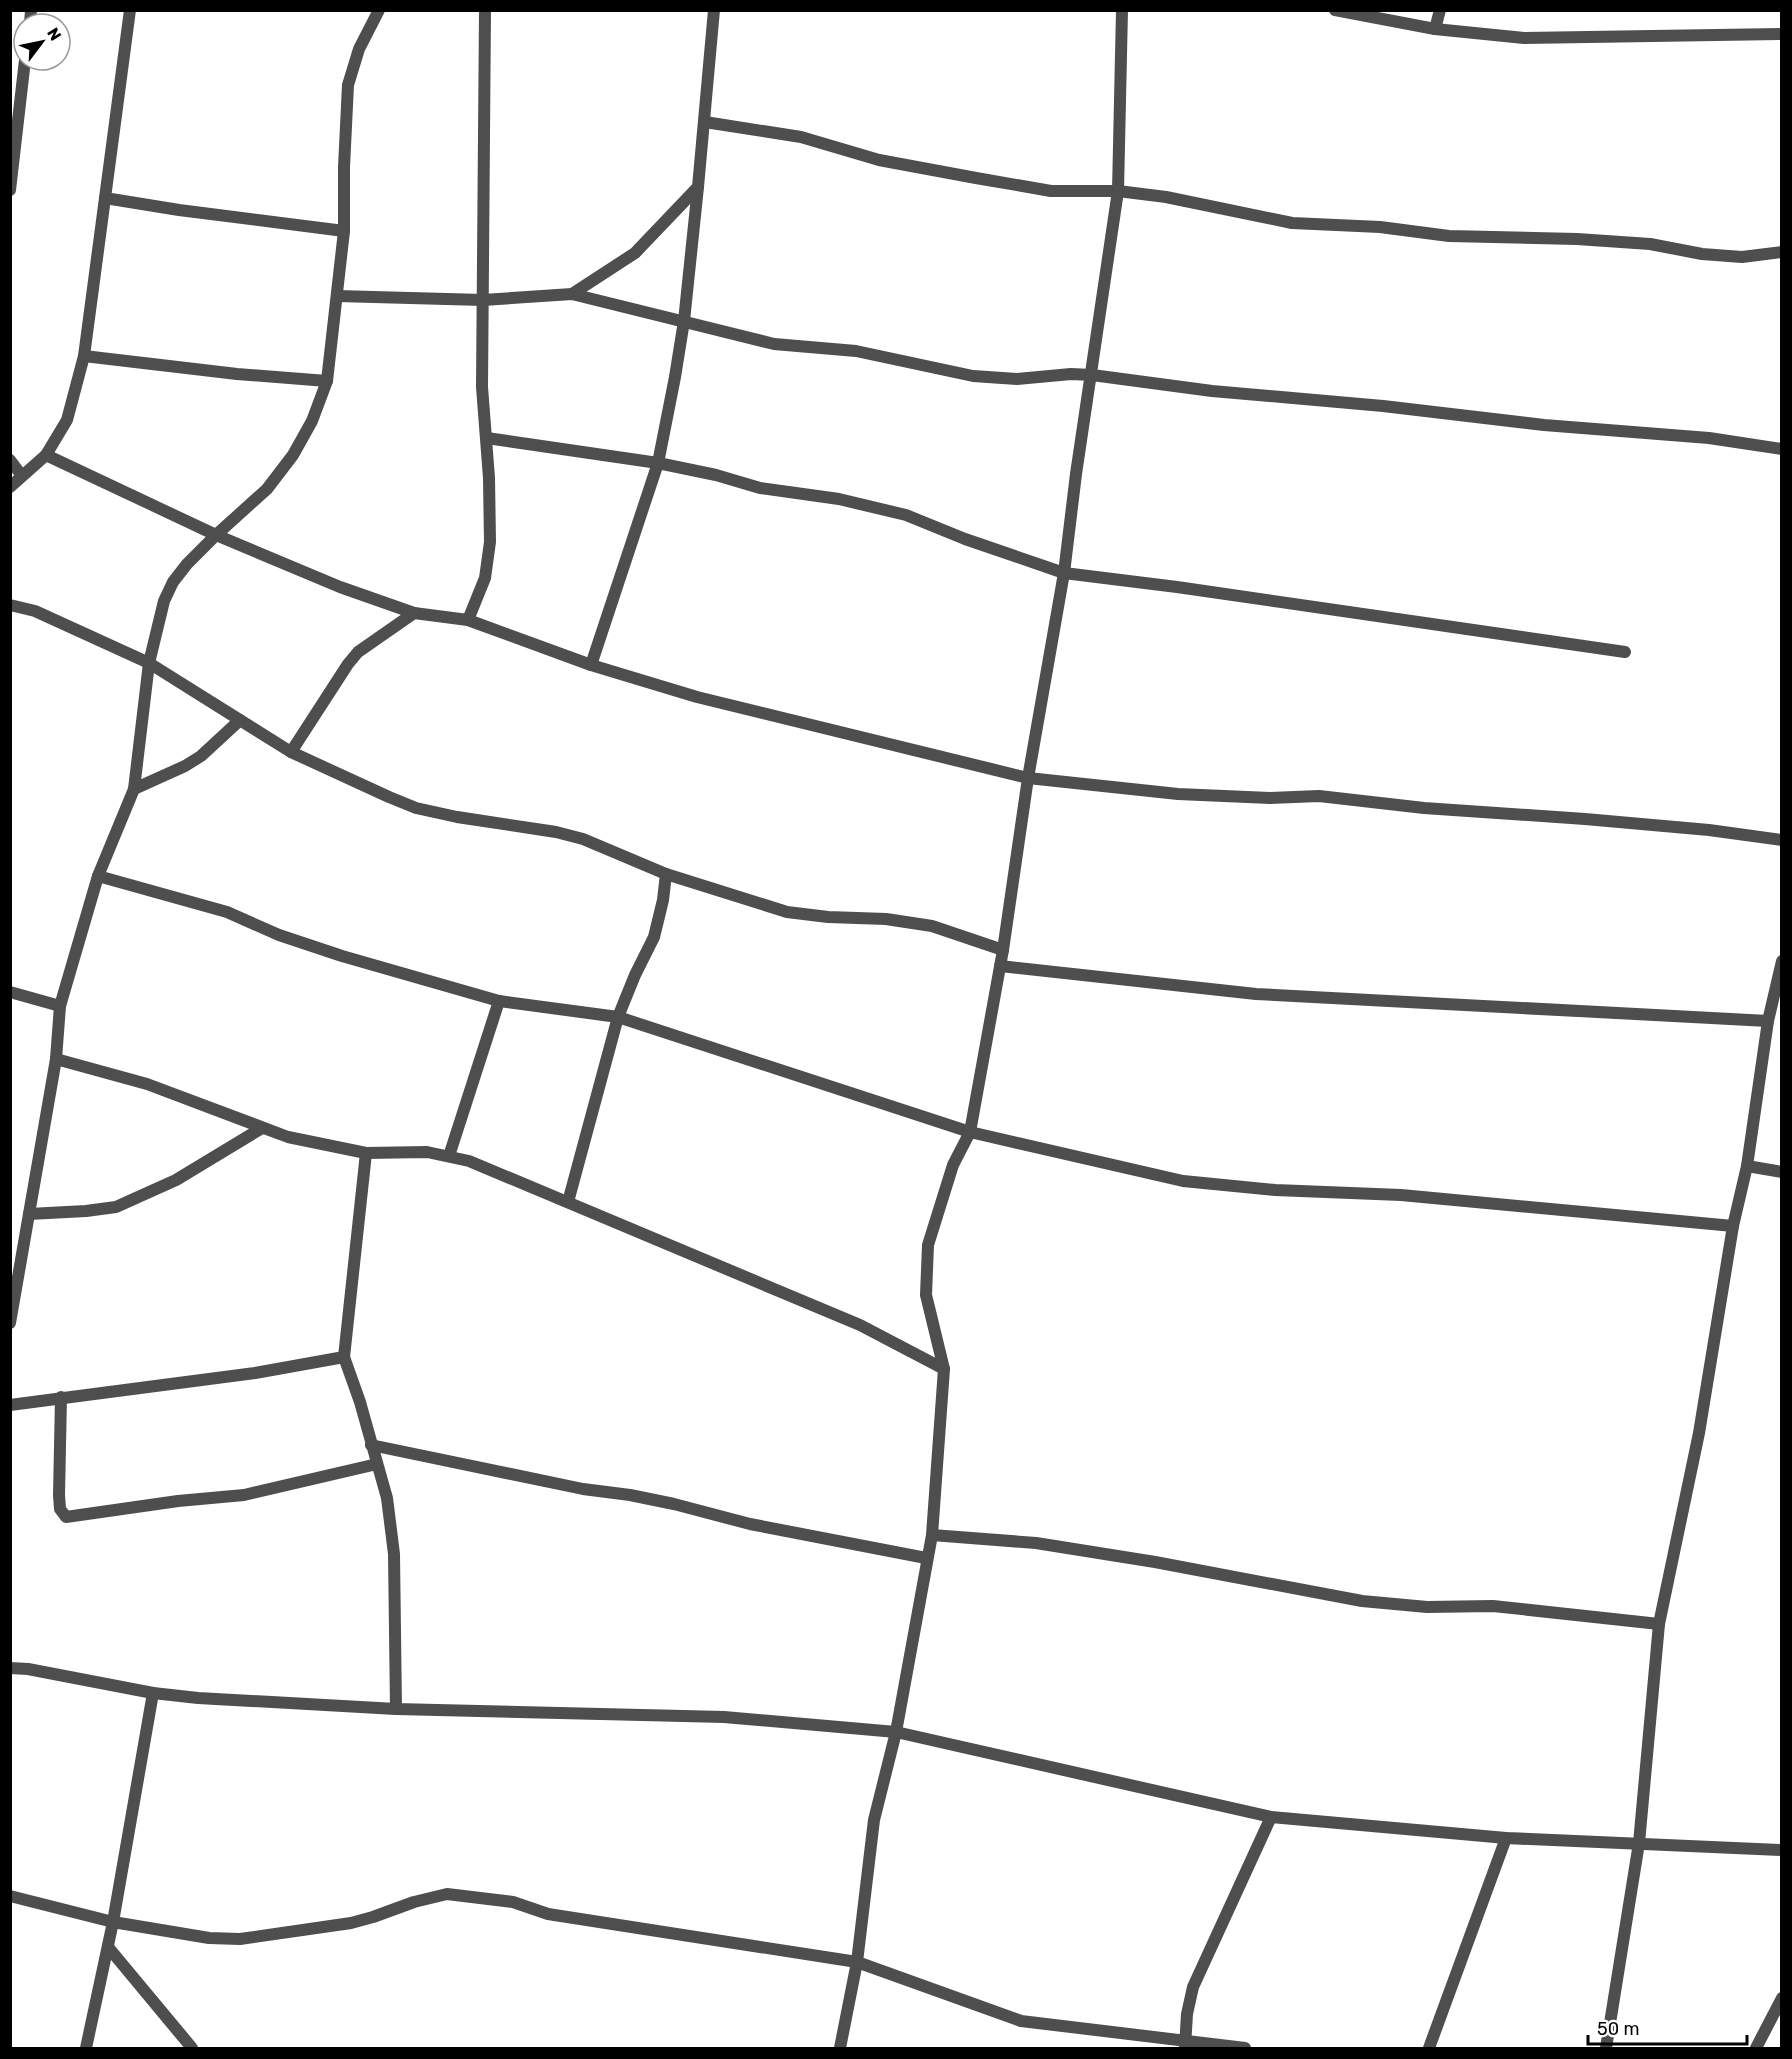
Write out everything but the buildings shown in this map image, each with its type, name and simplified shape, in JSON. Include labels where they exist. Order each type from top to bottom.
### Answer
[{"type":"street","points":[[10,488],[46,454],[67,420],[84,356],[130,10]]},
{"type":"street","points":[[10,1323],[56,1059],[60,1006],[98,876],[134,789],[149,663],[164,601],[173,582],[187,564],[267,489],[293,455],[312,421],[327,381],[344,231],[348,85],[359,49],[379,10]]},
{"type":"street","points":[[468,620],[485,578],[490,542],[487,438],[482,387],[485,10]]},
{"type":"street","points":[[591,665],[658,463],[684,321],[714,10]]},
{"type":"street","points":[[840,2049],[857,1962],[874,1820],[896,1732],[932,1535],[944,1369],[926,1295],[928,1245],[953,1165],[970,1132],[1003,950],[1028,778],[1064,573],[1076,474],[1118,191],[1122,10]]},
{"type":"street","points":[[1335,10],[1435,29],[1524,38],[1782,34]]},
{"type":"street","points":[[1435,29],[1440,10]]},
{"type":"street","points":[[10,190],[25,72]]},
{"type":"street","points":[[705,122],[801,137],[879,160],[1051,191],[1118,191],[1166,197],[1292,223],[1380,226],[1449,236],[1577,239],[1650,244],[1702,254],[1742,257],[1782,252]]},
{"type":"street","points":[[572,294],[634,253],[698,187]]},
{"type":"street","points":[[105,198],[344,231]]},
{"type":"street","points":[[337,296],[483,300],[572,294],[774,344],[856,351],[973,376],[1017,379],[1071,374],[1092,375],[1212,391],[1383,406],[1544,425],[1709,438],[1782,449]]},
{"type":"street","points":[[84,356],[237,374],[327,381]]},
{"type":"street","points":[[487,438],[658,463],[716,475],[760,488],[839,499],[906,515],[965,539],[1064,573],[1625,652]]},
{"type":"street","points":[[46,454],[216,535],[340,587],[414,613],[468,620],[591,665],[697,697],[1028,778],[1178,794],[1270,798],[1319,796],[1424,808],[1709,830],[1782,840]]},
{"type":"street","points":[[10,460],[22,476]]},
{"type":"street","points":[[10,605],[35,611],[149,663],[291,752],[416,808],[457,817],[556,832],[584,839],[666,874],[787,912],[828,917],[886,919],[932,926],[1003,950]]},
{"type":"street","points":[[291,752],[353,658],[372,641],[414,613]]},
{"type":"street","points":[[134,789],[185,766],[201,756],[240,720]]},
{"type":"street","points":[[568,1202],[618,1017],[654,937],[661,911],[666,874]]},
{"type":"street","points":[[98,876],[227,912],[279,935],[342,956],[499,1001],[618,1017],[970,1132],[1183,1181],[1275,1190],[1401,1195],[1732,1226]]},
{"type":"street","points":[[1606,2049],[1639,1843],[1659,1624],[1699,1433],[1732,1226],[1746,1166],[1768,1021],[1782,961]]},
{"type":"street","points":[[1000,966],[1256,994],[1768,1021]]},
{"type":"street","points":[[10,992],[60,1006]]},
{"type":"street","points":[[449,1156],[499,1001]]},
{"type":"street","points":[[56,1059],[147,1084],[288,1137],[366,1153],[427,1152],[469,1161],[810,1306],[860,1325],[944,1369]]},
{"type":"street","points":[[29,1214],[86,1212],[116,1207],[176,1180],[262,1128]]},
{"type":"street","points":[[366,1153],[344,1357],[360,1402],[387,1498],[394,1554],[396,1709]]},
{"type":"street","points":[[1746,1166],[1782,1172]]},
{"type":"street","points":[[10,1405],[255,1373],[344,1357]]},
{"type":"street","points":[[61,1397],[59,1495],[60,1509],[66,1517],[244,1495],[377,1464]]},
{"type":"street","points":[[371,1445],[583,1489],[652,1499],[750,1524],[926,1558]]},
{"type":"street","points":[[932,1535],[1047,1544],[1362,1601],[1427,1607],[1492,1606],[1659,1624]]},
{"type":"street","points":[[10,1668],[28,1669],[153,1693],[198,1698],[396,1709],[724,1717],[896,1732],[1271,1817],[1506,1839],[1782,1850]]},
{"type":"street","points":[[86,2049],[113,1922],[153,1693]]},
{"type":"street","points":[[1185,2045],[1187,2014],[1193,1987],[1271,1817]]},
{"type":"street","points":[[1429,2049],[1506,1839]]},
{"type":"street","points":[[10,1896],[113,1922],[209,1938],[240,1939],[351,1923],[414,1902],[447,1894],[513,1902],[548,1914],[857,1962],[1021,2021],[1185,2045],[1245,2049]]},
{"type":"street","points":[[108,1947],[192,2049]]},
{"type":"street","points":[[1756,2049],[1782,1998]]}]
